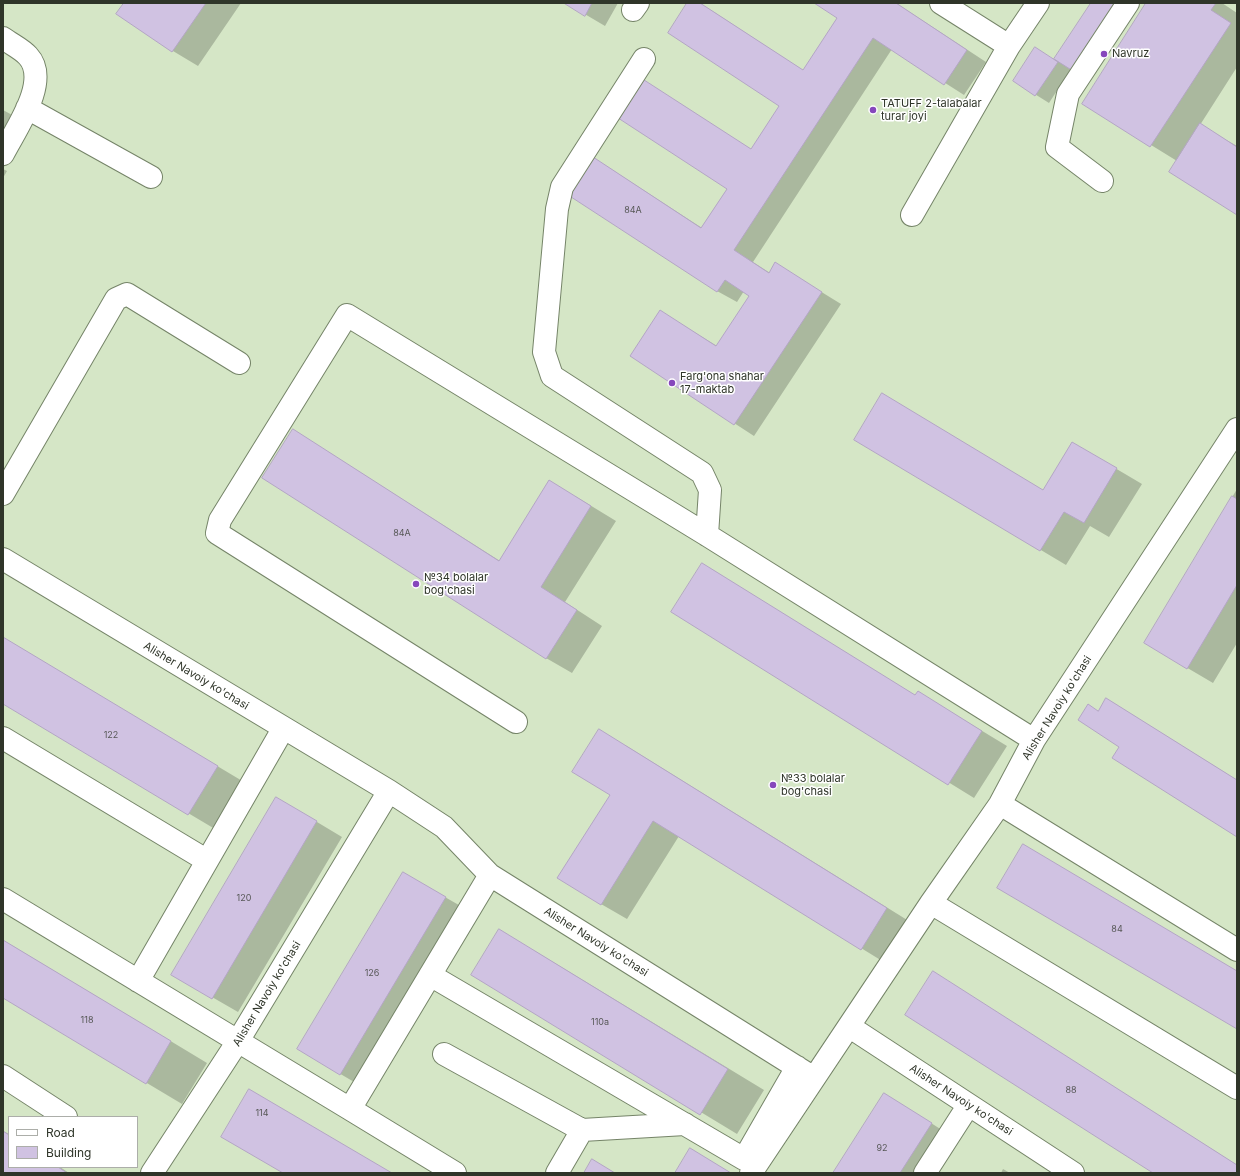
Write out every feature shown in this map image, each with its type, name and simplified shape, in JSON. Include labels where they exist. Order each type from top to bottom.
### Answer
[{"type":"street","points":[[941,3],[1009,46]]},
{"type":"street","points":[[912,215],[1009,46],[1038,3]]},
{"type":"street","points":[[1102,181],[1057,147],[1068,94],[1128,3]]},
{"type":"street","points":[[3,38],[29,56],[36,72],[35,92],[3,154]]},
{"type":"street","points":[[644,59],[562,187],[557,209],[544,352],[552,376],[702,473],[710,490],[707,535]]},
{"type":"street","points":[[27,108],[151,177]]},
{"type":"street","points":[[3,494],[116,299],[127,294],[239,363]]},
{"type":"street","points":[[516,722],[217,533],[220,520],[347,315],[707,535],[1034,740]]},
{"type":"street","name":"Alisher Navoiy ko'chasi","points":[[752,1173],[806,1073],[850,1027],[931,903],[1000,804],[1034,740],[1237,429]]},
{"type":"street","name":"Alisher Navoiy ko'chasi","points":[[3,559],[283,729],[389,791],[444,827],[490,875],[806,1073]]},
{"type":"street","points":[[138,981],[206,860],[283,729]]},
{"type":"street","points":[[3,738],[206,860]]},
{"type":"street","name":"Alisher Navoiy ko'chasi","points":[[152,1173],[238,1041],[389,791]]},
{"type":"street","points":[[1000,804],[1237,950]]},
{"type":"street","points":[[350,1109],[490,875]]},
{"type":"street","points":[[3,899],[455,1173]]},
{"type":"street","points":[[931,903],[1237,1088]]},
{"type":"street","points":[[430,975],[744,1159],[806,1073]]},
{"type":"street","name":"Alisher Navoiy ko'chasi","points":[[850,1027],[968,1106],[1073,1173]]},
{"type":"street","points":[[444,1054],[582,1130],[685,1124]]},
{"type":"street","points":[[3,1076],[64,1116]]},
{"type":"street","points":[[925,1173],[968,1106]]},
{"type":"street","points":[[557,1173],[582,1130]]},
{"type":"street","points":[[138,1165],[152,1173]]},
{"type":"building","points":[[124,3],[206,3],[172,52],[116,14]]},
{"type":"building","points":[[564,3],[592,3],[585,16]]},
{"type":"building","points":[[687,3],[700,3],[803,70],[837,18],[814,3],[896,3],[967,50],[944,85],[873,38],[734,250],[769,273],[775,262],[822,292],[734,425],[630,356],[660,310],[716,346],[749,296],[725,280],[717,292],[565,193],[590,155],[701,228],[727,189],[615,116],[641,78],[751,149],[779,106],[668,33]]},
{"type":"building","points":[[1091,3],[1117,3],[1073,71],[1054,59]]},
{"type":"building","points":[[1146,3],[1216,3],[1211,10],[1231,23],[1150,147],[1082,104]]},
{"type":"building","points":[[1035,47],[1058,62],[1035,96],[1013,81]]},
{"type":"building","points":[[1200,123],[1237,147],[1237,215],[1169,172]]},
{"type":"building","points":[[882,393],[1043,490],[1072,442],[1117,468],[1084,523],[1064,512],[1040,551],[854,440]]},
{"type":"building","points":[[293,429],[499,561],[549,480],[591,506],[541,587],[577,610],[546,659],[262,478]]},
{"type":"building","points":[[1232,496],[1237,499],[1237,585],[1187,669],[1144,643]]},
{"type":"building","points":[[702,563],[915,695],[918,691],[982,731],[948,785],[671,612]]},
{"type":"building","points":[[3,637],[218,766],[188,815],[3,704]]},
{"type":"building","points":[[1106,698],[1237,780],[1237,837],[1112,758],[1119,747],[1078,720],[1088,704],[1098,711]]},
{"type":"building","points":[[599,729],[887,908],[861,950],[653,821],[601,905],[557,878],[610,795],[572,772]]},
{"type":"building","points":[[276,797],[317,821],[212,999],[171,975]]},
{"type":"building","points":[[1023,844],[1237,971],[1237,1029],[997,888]]},
{"type":"building","points":[[403,872],[446,897],[340,1075],[297,1049]]},
{"type":"building","points":[[499,929],[728,1069],[700,1115],[471,975]]},
{"type":"building","points":[[3,940],[171,1041],[146,1084],[3,998]]},
{"type":"building","points":[[933,971],[1237,1165],[1237,1173],[1153,1173],[905,1015]]},
{"type":"building","points":[[249,1089],[392,1173],[283,1173],[221,1137]]},
{"type":"building","points":[[884,1093],[932,1123],[900,1173],[833,1173]]},
{"type":"building","points":[[3,1131],[8,1134],[8,1168],[60,1168],[67,1173],[3,1173]]},
{"type":"building","points":[[690,1148],[731,1173],[675,1173]]},
{"type":"building","points":[[592,1159],[615,1173],[584,1173]]},
{"type":"place","name":"Navruz","points":[[1104,54]]},
{"type":"place","name":"TATUFF 2-talabalar turar joyi","points":[[873,110]]},
{"type":"place","name":"Farg'ona shahar 17-maktab","points":[[672,383]]},
{"type":"place","name":"№34 bolalar bog'chasi","points":[[416,584]]},
{"type":"place","name":"№33 bolalar bog'chasi","points":[[773,785]]}]
